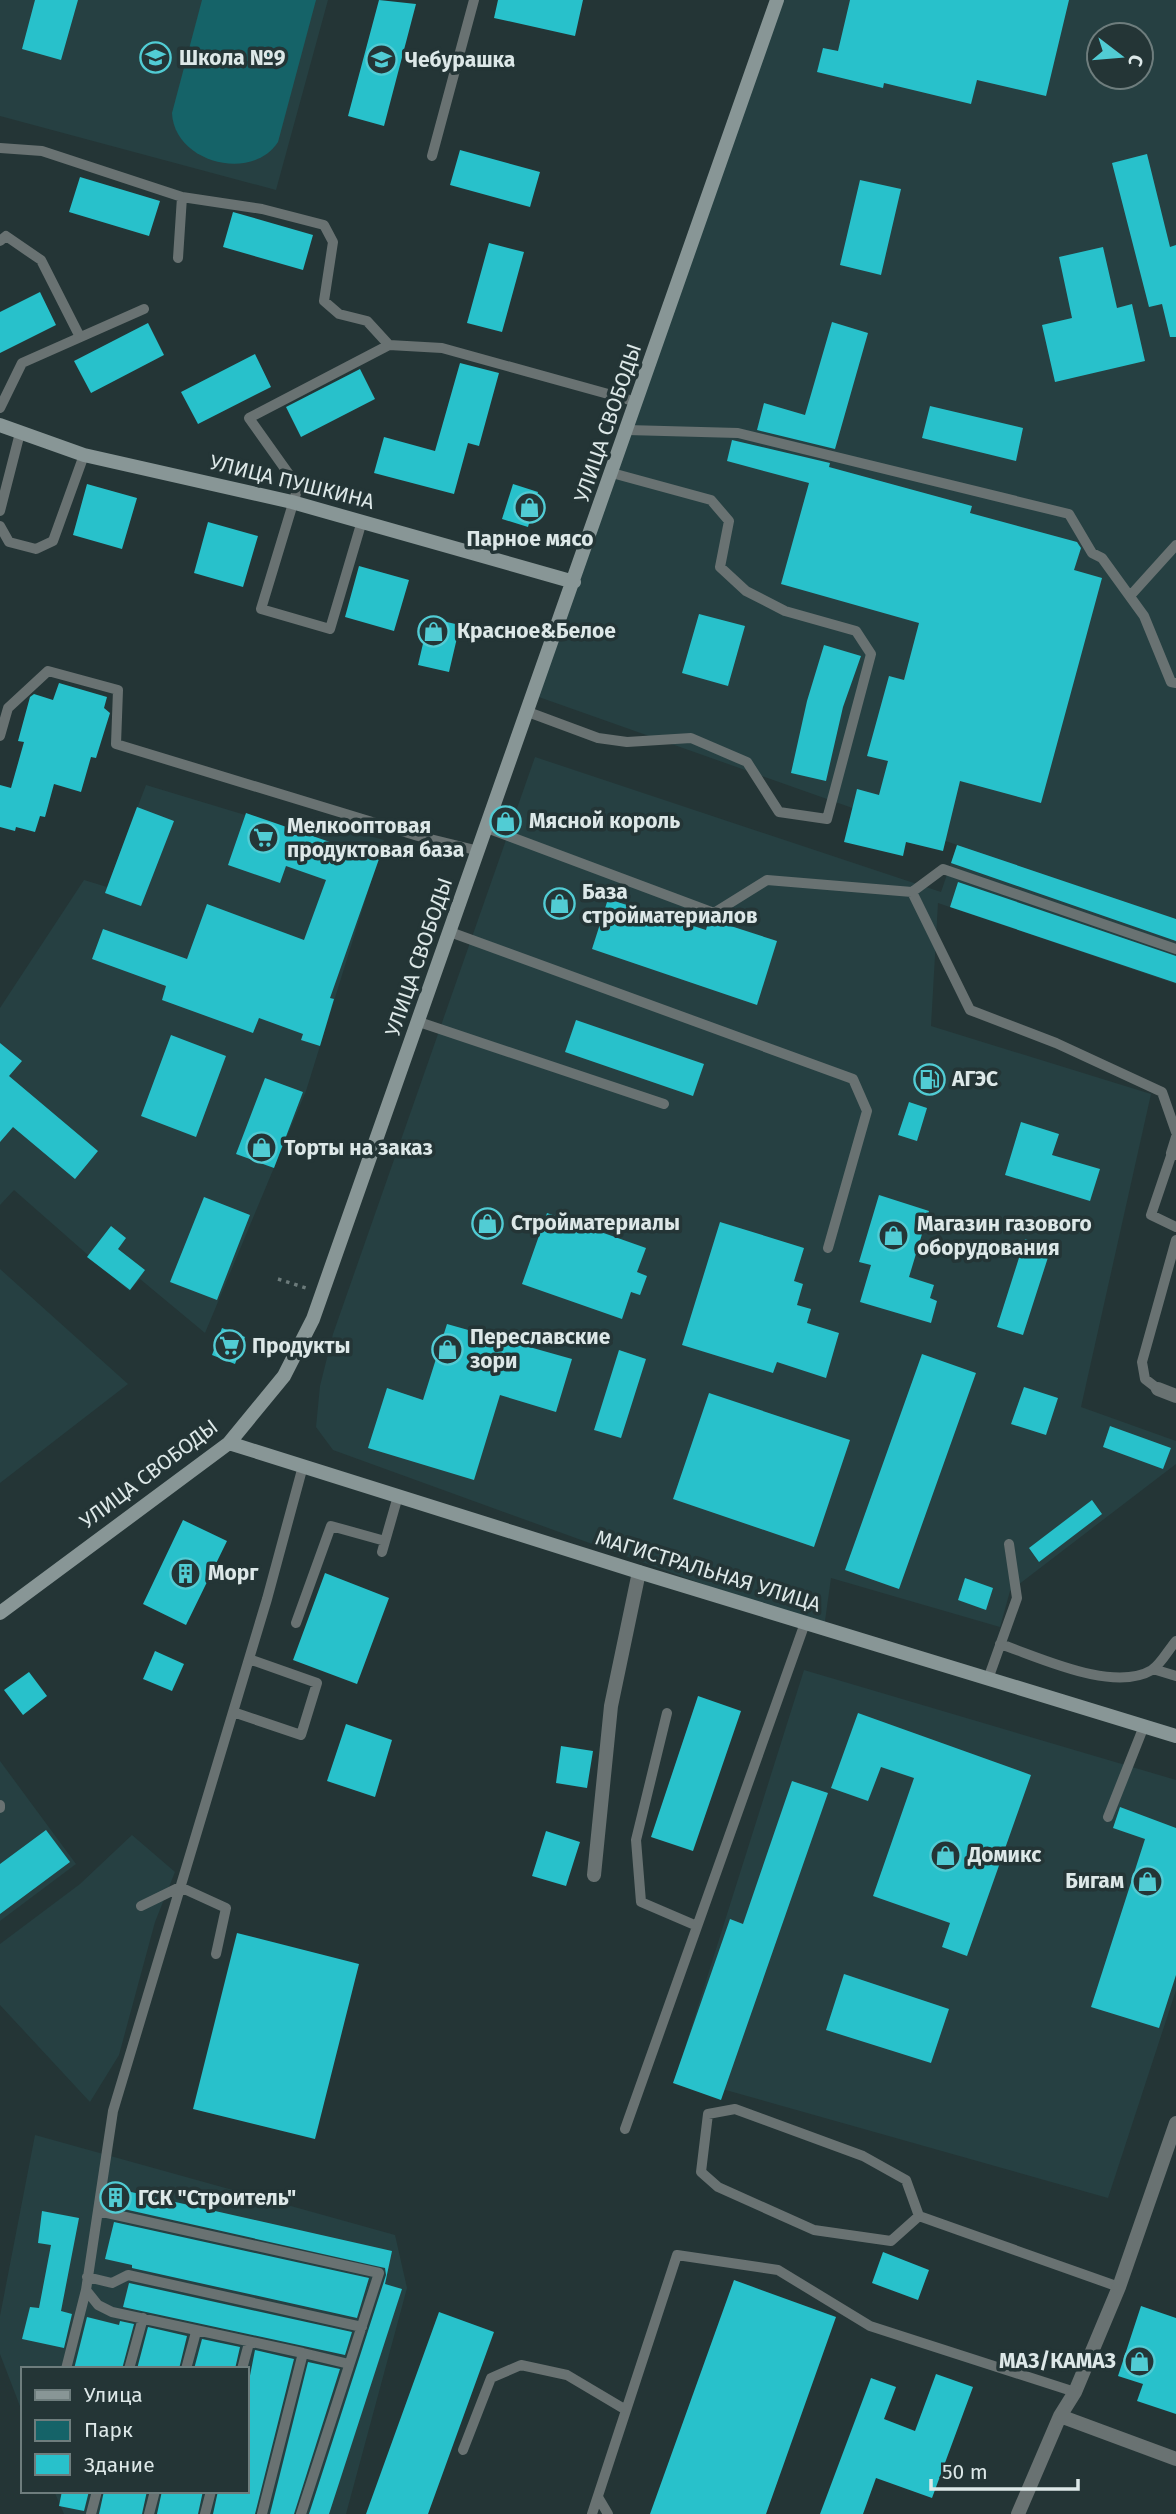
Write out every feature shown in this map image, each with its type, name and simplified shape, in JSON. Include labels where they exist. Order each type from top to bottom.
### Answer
[{"type":"main road","name":"УЛИЦА СВОБОДЫ","points":[[0,1613],[229,1443],[284,1376],[323,1293],[777,0]]},
{"type":"main road","name":"УЛИЦА ПУШКИНА","points":[[0,425],[84,455],[292,502],[574,582]]},
{"type":"main road","name":"МАГИСТРАЛЬНАЯ УЛИЦА","points":[[229,1443],[1176,1736]]},
{"type":"street","points":[[1158,1389],[1176,1396]]},
{"type":"street","points":[[594,1875],[611,1706],[639,1572]]},
{"type":"street","points":[[1018,2514],[1060,2416],[1075,2392],[1119,2287],[1176,2123]]},
{"type":"street","points":[[1060,2416],[1176,2459]]},
{"type":"lane","points":[[432,156],[474,0]]},
{"type":"lane","points":[[0,148],[42,152],[183,197],[262,209],[324,225],[333,242],[324,301],[339,314],[367,321],[389,345]]},
{"type":"lane","points":[[178,258],[183,197]]},
{"type":"lane","points":[[0,241],[6,236],[41,260],[80,337]]},
{"type":"lane","points":[[0,408],[22,363],[144,309]]},
{"type":"lane","points":[[362,521],[330,629],[261,609],[298,487],[249,418],[389,345],[442,348],[638,402]]},
{"type":"lane","points":[[627,430],[737,433],[1069,514],[1092,553],[1102,558],[1144,616],[1171,682],[1176,683]]},
{"type":"lane","points":[[0,511],[20,433]]},
{"type":"lane","points":[[0,526],[9,542],[36,550],[53,541],[84,455]]},
{"type":"lane","points":[[528,712],[598,738],[627,742],[691,738],[747,762],[779,812],[827,818],[872,654],[856,631],[785,611],[746,591],[720,567],[729,521],[711,500],[612,473]]},
{"type":"lane","points":[[1130,596],[1176,545]]},
{"type":"lane","points":[[0,736],[4,707],[48,671],[118,690],[116,744],[418,836],[479,851]]},
{"type":"lane","points":[[487,828],[714,913],[767,880],[912,892],[943,869],[1176,949]]},
{"type":"lane","points":[[912,892],[970,1010],[1056,1043],[1162,1092],[1176,1134],[1174,1154],[1151,1215],[1176,1227]]},
{"type":"lane","points":[[450,932],[853,1079],[867,1111],[828,1248]]},
{"type":"lane","points":[[419,1022],[664,1104]]},
{"type":"lane","points":[[1158,1389],[1145,1379],[1142,1362],[1176,1240]]},
{"type":"lane","points":[[67,2367],[86,2290],[113,2111],[249,1659],[303,1466]]},
{"type":"lane","points":[[382,1552],[398,1496]]},
{"type":"lane","points":[[296,1623],[331,1526],[385,1541]]},
{"type":"lane","points":[[988,1679],[1017,1598],[1009,1544]]},
{"type":"lane","points":[[625,2129],[805,1623]]},
{"type":"lane","points":[[1153,1670],[1176,1641]]},
{"type":"lane","points":[[1000,1644],[1103,1676],[1129,1677],[1153,1670],[1176,1676]]},
{"type":"lane","points":[[233,1712],[301,1735],[317,1683],[249,1659]]},
{"type":"lane","points":[[667,1713],[636,1840],[641,1902],[697,1926]]},
{"type":"lane","points":[[1108,1817],[1143,1726]]},
{"type":"lane","points":[[141,1906],[180,1887]]},
{"type":"lane","points":[[180,1887],[226,1908],[216,1954]]},
{"type":"lane","points":[[734,2109],[863,2156],[906,2180],[919,2216],[891,2241],[814,2230],[718,2187],[701,2172],[708,2114],[734,2109]]},
{"type":"lane","points":[[98,2211],[379,2273],[301,2514]]},
{"type":"lane","points":[[919,2216],[1119,2287]]},
{"type":"lane","points":[[592,2514],[677,2255],[778,2270],[870,2326],[1075,2392]]},
{"type":"lane","points":[[87,2277],[112,2283],[128,2275],[362,2327]]},
{"type":"lane","points":[[86,2290],[98,2305],[112,2312],[349,2364]]},
{"type":"lane","points":[[130,2367],[142,2318]]},
{"type":"lane","points":[[187,2367],[196,2332]]},
{"type":"lane","points":[[243,2367],[249,2343]]},
{"type":"lane","points":[[262,2514],[303,2353]]},
{"type":"lane","points":[[463,2450],[491,2378],[521,2365],[567,2375],[626,2410]]},
{"type":"lane","points":[[91,2514],[96,2493]]},
{"type":"lane","points":[[149,2514],[154,2493]]},
{"type":"lane","points":[[205,2514],[210,2493]]},
{"type":"lane","points":[[598,2497],[608,2514]]},
{"type":"path","points":[[278,1279],[323,1293]]},
{"type":"shaded area","name":"Школа №9","points":[[0,0],[328,0],[276,190],[0,116]]},
{"type":"shaded area","points":[[779,0],[1176,0],[1176,984],[938,903],[931,1026],[1151,1094],[1081,1407],[1176,1441],[1176,1464],[1010,1591],[1000,1627],[831,1578],[824,1628],[333,1450],[316,1427],[320,1386],[333,1334],[535,757],[941,892],[957,845],[536,696]]},
{"type":"shaded area","points":[[146,785],[292,829],[297,816],[384,840],[306,1091],[205,1333],[140,1279],[129,1291],[14,1190],[0,1205],[0,1008],[84,880],[107,887]]},
{"type":"shaded area","points":[[0,1269],[128,1384],[0,1483]]},
{"type":"shaded area","points":[[804,1670],[1176,1780],[1176,1990],[1108,2198],[676,2076]]},
{"type":"shaded area","points":[[0,1761],[76,1864],[0,1921]]},
{"type":"shaded area","points":[[132,1835],[175,1872],[155,1922],[119,2055],[90,2102],[0,2005],[0,1944],[80,1884]]},
{"type":"shaded area","points":[[35,2135],[395,2235],[407,2288],[346,2514],[64,2514],[55,2493],[248,2493],[248,2367],[21,2367],[21,2409],[0,2354],[0,2316]]},
{"type":"green space","points":[[202,0],[316,0],[278,142],[266,155],[250,162],[233,164],[199,155],[186,144],[176,130],[172,113]]},
{"type":"building","points":[[35,0],[78,0],[61,60],[22,49]]},
{"type":"building","name":"Чебурашка","points":[[379,0],[416,4],[384,126],[348,116]]},
{"type":"building","points":[[498,0],[583,0],[575,36],[494,18]]},
{"type":"building","points":[[850,0],[1069,0],[1046,96],[977,80],[971,104],[884,83],[883,88],[817,72],[823,48],[838,51]]},
{"type":"building","points":[[460,150],[540,172],[530,207],[450,185]]},
{"type":"building","points":[[1147,154],[1170,247],[1176,245],[1176,337],[1170,337],[1162,304],[1149,307],[1112,163]]},
{"type":"building","points":[[80,177],[160,201],[149,236],[69,212]]},
{"type":"building","points":[[860,180],[901,189],[881,275],[840,265]]},
{"type":"building","points":[[233,212],[313,235],[303,270],[223,247]]},
{"type":"building","points":[[489,243],[524,252],[502,332],[467,323]]},
{"type":"building","points":[[1103,247],[1117,308],[1132,304],[1145,361],[1055,382],[1042,325],[1072,318],[1059,257]]},
{"type":"building","points":[[40,292],[56,325],[0,353],[0,312]]},
{"type":"building","points":[[832,322],[868,333],[835,449],[757,430],[764,403],[805,415]]},
{"type":"building","points":[[148,323],[164,355],[91,393],[74,361]]},
{"type":"building","points":[[255,354],[271,387],[198,424],[181,392]]},
{"type":"building","points":[[460,363],[499,373],[479,446],[468,443],[454,494],[374,473],[384,437],[435,451]]},
{"type":"building","points":[[360,369],[375,399],[301,437],[286,407]]},
{"type":"building","points":[[930,406],[1023,428],[1016,461],[922,438]]},
{"type":"building","points":[[732,440],[830,463],[829,467],[972,506],[970,513],[1077,542],[1081,548],[1074,570],[1102,578],[1041,803],[960,781],[943,851],[906,842],[903,856],[844,842],[857,789],[879,795],[888,761],[867,756],[889,676],[904,680],[919,623],[781,584],[809,483],[727,461]]},
{"type":"building","points":[[87,484],[137,498],[122,549],[73,535]]},
{"type":"building","points":[[513,484],[538,492],[528,527],[502,519]]},
{"type":"building","points":[[208,522],[258,536],[243,587],[194,573]]},
{"type":"building","points":[[359,566],[409,580],[394,631],[345,617]]},
{"type":"building","points":[[699,614],[745,626],[728,686],[682,673]]},
{"type":"building","points":[[429,618],[460,625],[449,672],[418,665]]},
{"type":"building","points":[[824,645],[861,656],[843,707],[826,781],[791,773],[807,701]]},
{"type":"building","points":[[59,683],[107,697],[104,708],[110,713],[96,758],[91,757],[81,792],[54,784],[45,817],[40,816],[35,832],[16,827],[15,831],[0,827],[0,785],[11,788],[24,742],[18,741],[30,697],[34,694],[53,700]]},
{"type":"building","points":[[137,807],[174,821],[141,906],[105,893]]},
{"type":"building","points":[[246,813],[379,859],[330,998],[334,999],[320,1046],[301,1040],[303,1034],[259,1018],[253,1033],[162,1000],[166,986],[92,959],[103,929],[187,959],[207,904],[304,940],[326,880],[286,866],[280,883],[228,865]]},
{"type":"building","points":[[957,845],[1176,919],[1176,941],[951,863]]},
{"type":"building","points":[[958,882],[1176,956],[1176,983],[950,907]]},
{"type":"building","points":[[608,899],[706,930],[709,919],[777,941],[757,1005],[592,949]]},
{"type":"building","points":[[576,1020],[704,1064],[693,1096],[565,1052]]},
{"type":"building","points":[[171,1035],[226,1056],[196,1137],[141,1116]]},
{"type":"building","points":[[0,1043],[22,1061],[9,1076],[98,1151],[75,1179],[13,1127],[0,1142]]},
{"type":"building","points":[[265,1078],[303,1092],[274,1168],[236,1154]]},
{"type":"building","points":[[909,1102],[927,1108],[917,1141],[898,1135]]},
{"type":"building","points":[[1021,1122],[1059,1134],[1052,1155],[1100,1169],[1090,1201],[1005,1175]]},
{"type":"building","points":[[879,1195],[929,1211],[909,1277],[934,1285],[930,1298],[937,1301],[931,1323],[860,1302],[871,1265],[859,1262]]},
{"type":"building","points":[[204,1197],[250,1215],[217,1300],[170,1282]]},
{"type":"building","points":[[547,1213],[646,1248],[637,1272],[647,1276],[640,1295],[631,1292],[622,1319],[522,1284]]},
{"type":"building","points":[[720,1222],[804,1248],[794,1281],[803,1284],[797,1305],[811,1309],[807,1323],[839,1333],[826,1378],[777,1362],[773,1373],[682,1345]]},
{"type":"building","points":[[111,1226],[126,1238],[118,1249],[145,1270],[130,1290],[87,1257]]},
{"type":"building","points":[[1025,1239],[1051,1248],[1023,1335],[997,1327]]},
{"type":"building","points":[[447,1324],[572,1359],[556,1412],[500,1395],[474,1480],[368,1448],[387,1388],[423,1400]]},
{"type":"building","name":"Продукты","points":[[222,1328],[245,1337],[235,1364],[212,1355]]},
{"type":"building","points":[[619,1350],[646,1359],[621,1438],[594,1430]]},
{"type":"building","points":[[922,1354],[976,1373],[899,1589],[845,1570]]},
{"type":"building","points":[[1024,1387],[1058,1398],[1046,1435],[1011,1424]]},
{"type":"building","points":[[709,1393],[850,1440],[814,1547],[673,1499]]},
{"type":"building","points":[[1110,1426],[1171,1448],[1163,1469],[1103,1447]]},
{"type":"building","points":[[1092,1500],[1102,1514],[1039,1562],[1029,1548]]},
{"type":"building","name":"Морг","points":[[183,1520],[227,1541],[186,1625],[143,1604]]},
{"type":"building","points":[[325,1573],[389,1598],[357,1684],[293,1660]]},
{"type":"building","points":[[965,1578],[993,1588],[986,1610],[958,1600]]},
{"type":"building","points":[[155,1651],[184,1664],[172,1691],[143,1679]]},
{"type":"building","points":[[29,1672],[47,1696],[23,1715],[4,1690]]},
{"type":"building","points":[[698,1696],[741,1711],[693,1851],[651,1837]]},
{"type":"building","points":[[858,1713],[1031,1775],[967,1956],[942,1947],[950,1923],[873,1896],[914,1778],[881,1767],[868,1801],[831,1788]]},
{"type":"building","points":[[346,1724],[392,1740],[375,1797],[327,1781]]},
{"type":"building","points":[[561,1746],[593,1751],[587,1788],[556,1783]]},
{"type":"building","points":[[792,1781],[828,1793],[721,2100],[673,2083],[730,1919],[743,1924]]},
{"type":"building","points":[[1120,1807],[1176,1828],[1176,1975],[1159,2028],[1091,2007],[1145,1839],[1113,1828]]},
{"type":"building","points":[[46,1830],[70,1862],[0,1914],[0,1864]]},
{"type":"building","points":[[546,1831],[580,1842],[566,1886],[532,1876]]},
{"type":"building","points":[[237,1933],[359,1964],[315,2139],[193,2109]]},
{"type":"building","points":[[844,1974],[949,2009],[931,2063],[826,2030]]},
{"type":"building","points":[[109,2187],[392,2251],[385,2284],[402,2289],[329,2514],[309,2514],[386,2275],[385,2268],[106,2205]]},
{"type":"building","points":[[42,2211],[79,2218],[61,2311],[72,2314],[64,2348],[22,2339],[30,2307],[39,2308],[51,2245],[38,2243]]},
{"type":"building","points":[[114,2222],[369,2278],[357,2318],[132,2268],[132,2265],[105,2259]]},
{"type":"building","points":[[883,2252],[929,2270],[918,2300],[872,2283]]},
{"type":"building","points":[[734,2280],[836,2317],[766,2514],[650,2514]]},
{"type":"building","points":[[129,2283],[352,2332],[345,2355],[123,2307]]},
{"type":"building","points":[[1141,2306],[1176,2318],[1176,2414],[1137,2401],[1143,2384],[1118,2376]]},
{"type":"building","points":[[439,2312],[494,2332],[428,2514],[366,2514]]},
{"type":"building","points":[[87,2317],[119,2325],[120,2321],[134,2324],[123,2367],[74,2367]]},
{"type":"building","points":[[148,2327],[187,2336],[179,2367],[138,2367]]},
{"type":"building","points":[[202,2339],[240,2347],[235,2367],[195,2367]]},
{"type":"building","points":[[255,2350],[294,2359],[255,2514],[213,2514],[218,2493],[248,2493],[248,2386]]},
{"type":"building","points":[[308,2362],[340,2369],[294,2514],[270,2514]]},
{"type":"building","points":[[936,2374],[973,2387],[932,2498],[876,2478],[863,2514],[820,2514],[871,2378],[896,2387],[884,2419],[915,2431]]},
{"type":"building","points":[[62,2493],[88,2493],[84,2511],[59,2506]]},
{"type":"building","points":[[104,2493],[147,2493],[142,2514],[99,2514]]},
{"type":"building","points":[[162,2493],[203,2493],[198,2514],[157,2514]]},
{"type":"place","name":"Школа №9","points":[[156,58]]},
{"type":"place","name":"Чебурашка","points":[[382,60]]},
{"type":"place","name":"Парное мясо","points":[[530,507]]},
{"type":"place","name":"Красное&Белое","points":[[434,631]]},
{"type":"place","name":"Мясной король","points":[[506,821]]},
{"type":"place","name":"Мелкооптовая продуктовая база","points":[[264,838]]},
{"type":"place","name":"База стройматериалов","points":[[559,904]]},
{"type":"place","name":"АГЭС","points":[[929,1079]]},
{"type":"place","name":"Торты на заказ","points":[[261,1148]]},
{"type":"place","name":"Стройматериалы","points":[[488,1223]]},
{"type":"place","name":"Магазин газового оборудования","points":[[894,1236]]},
{"type":"place","name":"Продукты","points":[[229,1346]]},
{"type":"place","name":"Переславские зори","points":[[447,1349]]},
{"type":"place","name":"Морг","points":[[185,1573]]},
{"type":"place","name":"Домикс","points":[[945,1855]]},
{"type":"place","name":"Бигам","points":[[1147,1881]]},
{"type":"place","name":"ГСК \"Строитель\"","points":[[115,2198]]},
{"type":"place","name":"МАЗ/КАМАЗ","points":[[1139,2361]]}]
